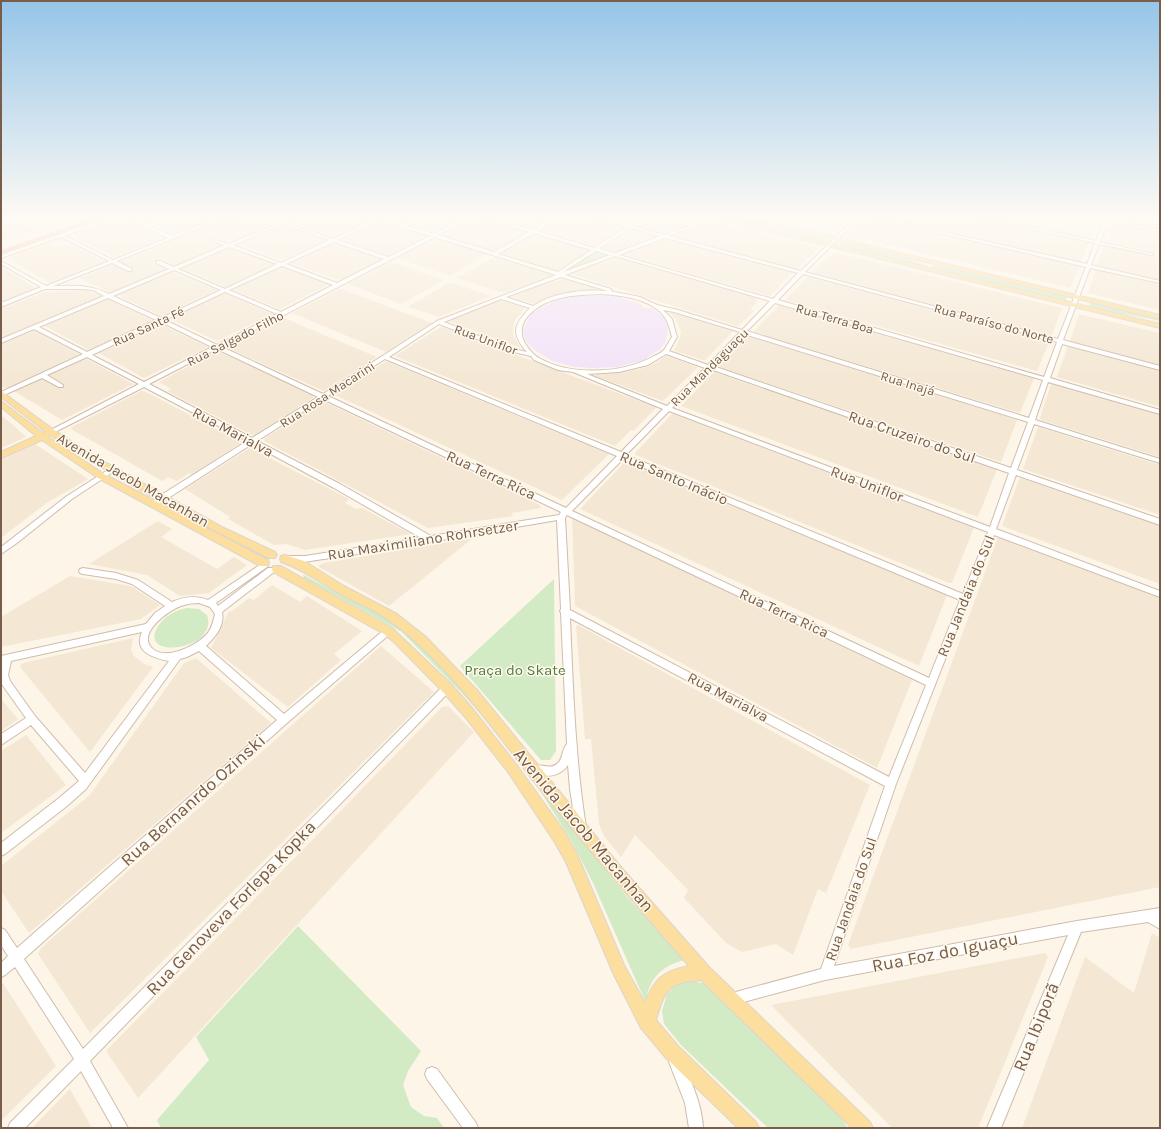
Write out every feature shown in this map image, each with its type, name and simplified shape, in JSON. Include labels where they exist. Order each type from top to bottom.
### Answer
[{"type":"main road","points":[[932,271],[1076,302],[1160,317]]},
{"type":"main road","points":[[958,271],[1160,326]]},
{"type":"main road","name":"Avenida Jacob Macanhan","points":[[1,394],[51,432],[113,470],[221,530],[272,555],[281,555],[285,559],[300,564],[392,617],[422,640],[490,715],[530,767],[615,871],[704,972],[858,1125]]},
{"type":"main road","name":"Avenida Jacob Macanhan","points":[[3,407],[42,436],[101,476],[388,631],[398,639],[447,688],[469,713],[512,768],[559,836],[571,857],[619,970],[647,1022],[672,1052],[750,1128]]},
{"type":"main road","name":"Rua Salgado Filho","points":[[1,455],[51,432]]},
{"type":"main road","points":[[272,555],[267,558],[269,566],[283,565],[285,559]]},
{"type":"main road","points":[[295,580],[302,573],[309,570]]},
{"type":"main road","points":[[647,1022],[659,987],[671,978],[682,973],[704,972]]},
{"type":"street","points":[[16,271],[46,288]]},
{"type":"street","points":[[1,305],[90,271]]},
{"type":"street","points":[[1,341],[170,271]]},
{"type":"street","points":[[178,271],[281,314]]},
{"type":"street","name":"Rua Santa Fé","points":[[1,394],[266,271]]},
{"type":"street","points":[[299,271],[338,285]]},
{"type":"street","name":"Rua Salgado Filho","points":[[51,432],[366,271]]},
{"type":"street","points":[[546,271],[605,288],[615,294]]},
{"type":"street","points":[[560,275],[566,271]]},
{"type":"street","points":[[560,275],[572,271]]},
{"type":"street","name":"Rua Terra Boa","points":[[670,271],[1160,412]]},
{"type":"street","name":"Rua Paraíso do Norte","points":[[793,271],[1160,368]]},
{"type":"street","name":"Rua Mandaguaçu","points":[[564,514],[804,271]]},
{"type":"street","name":"Rua Jandaia do Sul","points":[[825,974],[891,784],[992,531],[1060,341],[1088,271]]},
{"type":"street","points":[[1111,271],[1160,282]]},
{"type":"street","name":"Rua Rosa Macarini","points":[[153,504],[439,322],[560,275]]},
{"type":"street","name":"Rua Terra Rica","points":[[46,288],[89,288],[109,296],[324,396],[564,514],[931,683]]},
{"type":"street","points":[[533,356],[523,346],[519,336],[519,326],[524,316],[544,302],[571,294],[593,292],[615,294],[641,300],[655,306],[669,318],[675,332],[674,339],[665,352],[647,363],[617,371],[596,373],[575,371]]},
{"type":"street","points":[[501,297],[534,308]]},
{"type":"street","name":"Rua Inajá","points":[[655,306],[676,311],[1160,461]]},
{"type":"street","name":"Rua Uniflor","points":[[439,322],[507,349],[533,356],[545,362],[575,371],[668,409],[1160,594]]},
{"type":"street","name":"Rua Marialva","points":[[36,327],[336,486],[430,539]]},
{"type":"street","name":"Rua Cruzeiro do Sul","points":[[665,352],[1160,522]]},
{"type":"street","name":"Rua Santo Inácio","points":[[385,357],[964,598]]},
{"type":"street","points":[[42,375],[61,386]]},
{"type":"street","points":[[1,551],[56,506],[101,476],[113,470]]},
{"type":"street","points":[[564,514],[564,611],[571,735],[575,789],[582,829]]},
{"type":"street","name":"Rua Maximiliano Rohrsetzer","points":[[285,559],[322,556],[430,539],[564,514]]},
{"type":"street","points":[[210,603],[269,566]]},
{"type":"street","points":[[218,611],[269,566]]},
{"type":"street","points":[[83,571],[116,576],[135,582],[171,606]]},
{"type":"street","points":[[192,600],[202,600],[210,603],[218,611],[219,620],[217,628],[210,638],[200,646],[178,655],[162,656],[150,651],[144,641],[148,627],[158,614],[171,606],[192,600]]},
{"type":"street","name":"Rua Marialva","points":[[564,611],[891,784]]},
{"type":"street","points":[[85,781],[32,719],[6,683],[3,675],[4,659],[148,627]]},
{"type":"street","name":"Rua Bernanrdo Ozinski","points":[[1,971],[284,720],[388,631]]},
{"type":"street","points":[[200,646],[284,720]]},
{"type":"street","points":[[1,850],[68,799],[85,781],[178,655]]},
{"type":"street","name":"Rua Genoveva Forlepa Kopka","points":[[15,1128],[447,688]]},
{"type":"street","points":[[1,740],[32,719]]},
{"type":"street","points":[[530,767],[550,772],[561,767],[568,756],[571,735]]},
{"type":"street","points":[[1155,915],[1160,923]]},
{"type":"street","name":"Rua Foz do Iguaçu","points":[[732,999],[825,974],[1077,927],[1155,915]]},
{"type":"street","name":"Rua Ibiporã","points":[[994,1128],[1077,927]]},
{"type":"street","points":[[1,934],[82,1060],[122,1128]]},
{"type":"street","points":[[672,1052],[691,1100],[696,1128]]},
{"type":"street","points":[[432,1074],[470,1128]]},
{"type":"shaded area","points":[[1,271],[9,271],[35,288],[1,302]]},
{"type":"shaded area","points":[[29,271],[80,271],[50,283]]},
{"type":"shaded area","points":[[97,271],[163,271],[112,292],[79,278]]},
{"type":"shaded area","points":[[185,271],[262,271],[226,287]]},
{"type":"shaded area","points":[[273,271],[292,271],[330,284],[280,309],[234,290],[235,288]]},
{"type":"shaded area","points":[[312,271],[358,271],[339,280]]},
{"type":"shaded area","points":[[375,271],[417,271],[444,280],[401,304],[348,284]]},
{"type":"shaded area","points":[[435,271],[459,271],[450,276]]},
{"type":"shaded area","points":[[470,271],[539,271],[553,275],[503,293],[456,278]]},
{"type":"shaded area","points":[[580,271],[664,271],[758,298],[755,302],[757,303],[750,309],[754,311],[738,326],[571,274]]},
{"type":"shaded area","points":[[680,271],[788,271],[793,272],[770,296]]},
{"type":"shaded area","points":[[812,271],[910,271],[1062,308],[1052,335],[1049,335],[811,272]]},
{"type":"shaded area","points":[[997,271],[1078,271],[1070,288]]},
{"type":"shaded area","points":[[1095,271],[1103,271],[1160,284],[1160,310],[1088,293]]},
{"type":"shaded area","points":[[1121,271],[1160,271],[1160,280]]},
{"type":"shaded area","points":[[169,272],[217,290],[161,316],[117,295]]},
{"type":"shaded area","points":[[808,277],[1049,342],[1037,371],[785,300]]},
{"type":"shaded area","points":[[564,278],[599,289],[560,293],[547,297],[533,304],[510,296],[551,281],[554,282]]},
{"type":"shaded area","points":[[449,283],[491,296],[439,317],[409,307],[409,306]]},
{"type":"shaded area","points":[[339,289],[432,323],[386,352],[292,313]]},
{"type":"shaded area","points":[[87,290],[101,296],[1,338],[1,309],[45,292]]},
{"type":"shaded area","points":[[222,294],[273,314],[217,341],[170,319]]},
{"type":"shaded area","points":[[586,295],[615,296],[641,304],[643,308],[652,308],[664,318],[667,324],[668,331],[665,343],[659,350],[641,361],[617,367],[591,368],[570,366],[553,361],[530,346],[525,339],[523,331],[531,314],[554,301]]},
{"type":"shaded area","points":[[108,299],[153,321],[89,350],[45,326]]},
{"type":"shaded area","points":[[499,300],[525,308],[515,320],[513,327],[513,336],[521,348],[448,321]]},
{"type":"shaded area","points":[[779,305],[1033,377],[1034,379],[1020,413],[755,332],[754,331]]},
{"type":"shaded area","points":[[667,310],[733,331],[705,360],[703,360],[674,350],[680,338],[681,331],[676,320]]},
{"type":"shaded area","points":[[1079,314],[1160,333],[1160,365],[1070,341]]},
{"type":"shaded area","points":[[284,318],[377,357],[324,391],[225,347]]},
{"type":"shaded area","points":[[159,323],[208,347],[144,378],[97,352]]},
{"type":"shaded area","points":[[442,327],[657,407],[633,431],[631,430],[615,446],[395,356]]},
{"type":"shaded area","points":[[35,330],[79,354],[4,388],[1,386],[1,343]]},
{"type":"shaded area","points":[[749,336],[1017,420],[1001,462],[719,367]]},
{"type":"shaded area","points":[[1068,346],[1160,371],[1160,407],[1057,377]]},
{"type":"shaded area","points":[[218,351],[313,395],[313,398],[254,436],[167,391],[171,389],[159,382]]},
{"type":"shaded area","points":[[666,356],[698,367],[663,401],[593,375],[640,369],[652,365]]},
{"type":"shaded area","points":[[82,358],[85,358],[133,384],[62,420],[14,391]]},
{"type":"shaded area","points":[[385,362],[609,454],[562,500],[335,395]]},
{"type":"shaded area","points":[[714,372],[997,469],[978,517],[681,406]]},
{"type":"shaded area","points":[[1054,383],[1160,414],[1160,457],[1041,420],[1040,418],[1051,384]]},
{"type":"shaded area","points":[[141,391],[144,391],[242,442],[192,475],[189,473],[177,481],[168,477],[162,481],[71,429],[72,427]]},
{"type":"shaded area","points":[[323,401],[540,505],[541,508],[512,513],[513,516],[428,528],[264,441],[265,438]]},
{"type":"shaded area","points":[[672,414],[974,527],[952,583],[636,455],[635,453]]},
{"type":"shaded area","points":[[1,415],[13,425],[26,437],[1,448]]},
{"type":"shaded area","points":[[1038,427],[1160,465],[1160,515],[1023,469]]},
{"type":"shaded area","points":[[35,444],[88,479],[45,504],[1,538],[1,459]]},
{"type":"shaded area","points":[[250,448],[349,499],[345,503],[356,509],[362,508],[411,534],[305,550],[287,544],[274,545],[228,519],[230,517],[185,489]]},
{"type":"shaded area","points":[[626,461],[947,595],[919,666],[580,509]]},
{"type":"shaded area","points":[[1020,477],[1160,524],[1160,584],[1002,526]]},
{"type":"shaded area","points":[[572,518],[912,680],[877,768],[575,606]]},
{"type":"shaded area","points":[[158,521],[172,529],[161,537],[217,569],[234,557],[247,565],[209,593],[180,596],[147,575],[89,564]]},
{"type":"shaded area","points":[[998,537],[1160,597],[1160,887],[851,949],[848,945]]},
{"type":"shaded area","points":[[473,538],[389,606],[319,567],[319,565],[324,563]]},
{"type":"shaded area","points":[[70,576],[131,586],[160,605],[141,619],[1,647],[1,617]]},
{"type":"shaded area","points":[[272,585],[300,602],[307,596],[362,631],[334,654],[341,660],[288,707],[211,648],[229,611],[231,612],[249,598],[254,600]]},
{"type":"shaded area","points":[[578,625],[870,785],[826,893],[818,889],[793,955],[776,944],[742,952],[726,943],[684,898],[688,890],[635,835],[621,857],[604,836],[599,824],[591,739],[585,739],[576,626]]},
{"type":"shaded area","points":[[133,638],[131,650],[134,656],[144,664],[153,667],[90,752],[20,667],[23,663]]},
{"type":"shaded area","points":[[381,646],[434,692],[90,1033],[38,954],[40,949]]},
{"type":"shaded area","points":[[196,658],[271,723],[29,933],[1,891],[1,866],[89,796],[184,663]]},
{"type":"shaded area","points":[[1,699],[18,719],[1,731]]},
{"type":"shaded area","points":[[448,706],[474,732],[138,1098],[106,1051],[442,707]]},
{"type":"shaded area","points":[[26,735],[66,785],[1,833],[1,751]]},
{"type":"shaded area","points":[[1152,933],[1160,938],[1160,1128],[1022,1128],[1085,957],[1134,993]]},
{"type":"shaded area","points":[[1045,953],[1048,957],[978,1128],[892,1128],[771,1005]]},
{"type":"shaded area","points":[[3,983],[56,1066],[1,1121],[1,985]]},
{"type":"shaded area","points":[[70,1089],[92,1128],[32,1128]]},
{"type":"green space","points":[[936,271],[956,271],[1067,297],[1065,301]]},
{"type":"green space","points":[[1090,303],[1160,319],[1160,321],[1089,307]]},
{"type":"green space","points":[[304,575],[335,592],[339,592],[404,629],[454,679],[628,898],[685,960],[670,965],[658,974],[650,986],[646,1003],[593,883],[571,840],[539,789],[485,719],[461,692],[402,632],[304,578]]},
{"type":"green space","name":"Praça do Skate","points":[[554,579],[556,751],[550,760],[541,760],[460,666]]},
{"type":"green space","points":[[187,608],[199,609],[207,615],[208,627],[201,637],[191,643],[178,647],[167,647],[158,644],[154,636],[161,622],[171,614]]},
{"type":"green space","points":[[298,926],[421,1051],[408,1071],[403,1085],[411,1107],[424,1116],[437,1118],[444,1128],[161,1128],[157,1120],[209,1060],[196,1037]]},
{"type":"green space","points":[[693,981],[707,984],[838,1113],[848,1128],[768,1128],[681,1045],[664,1024],[662,1011],[667,994],[676,985]]}]
